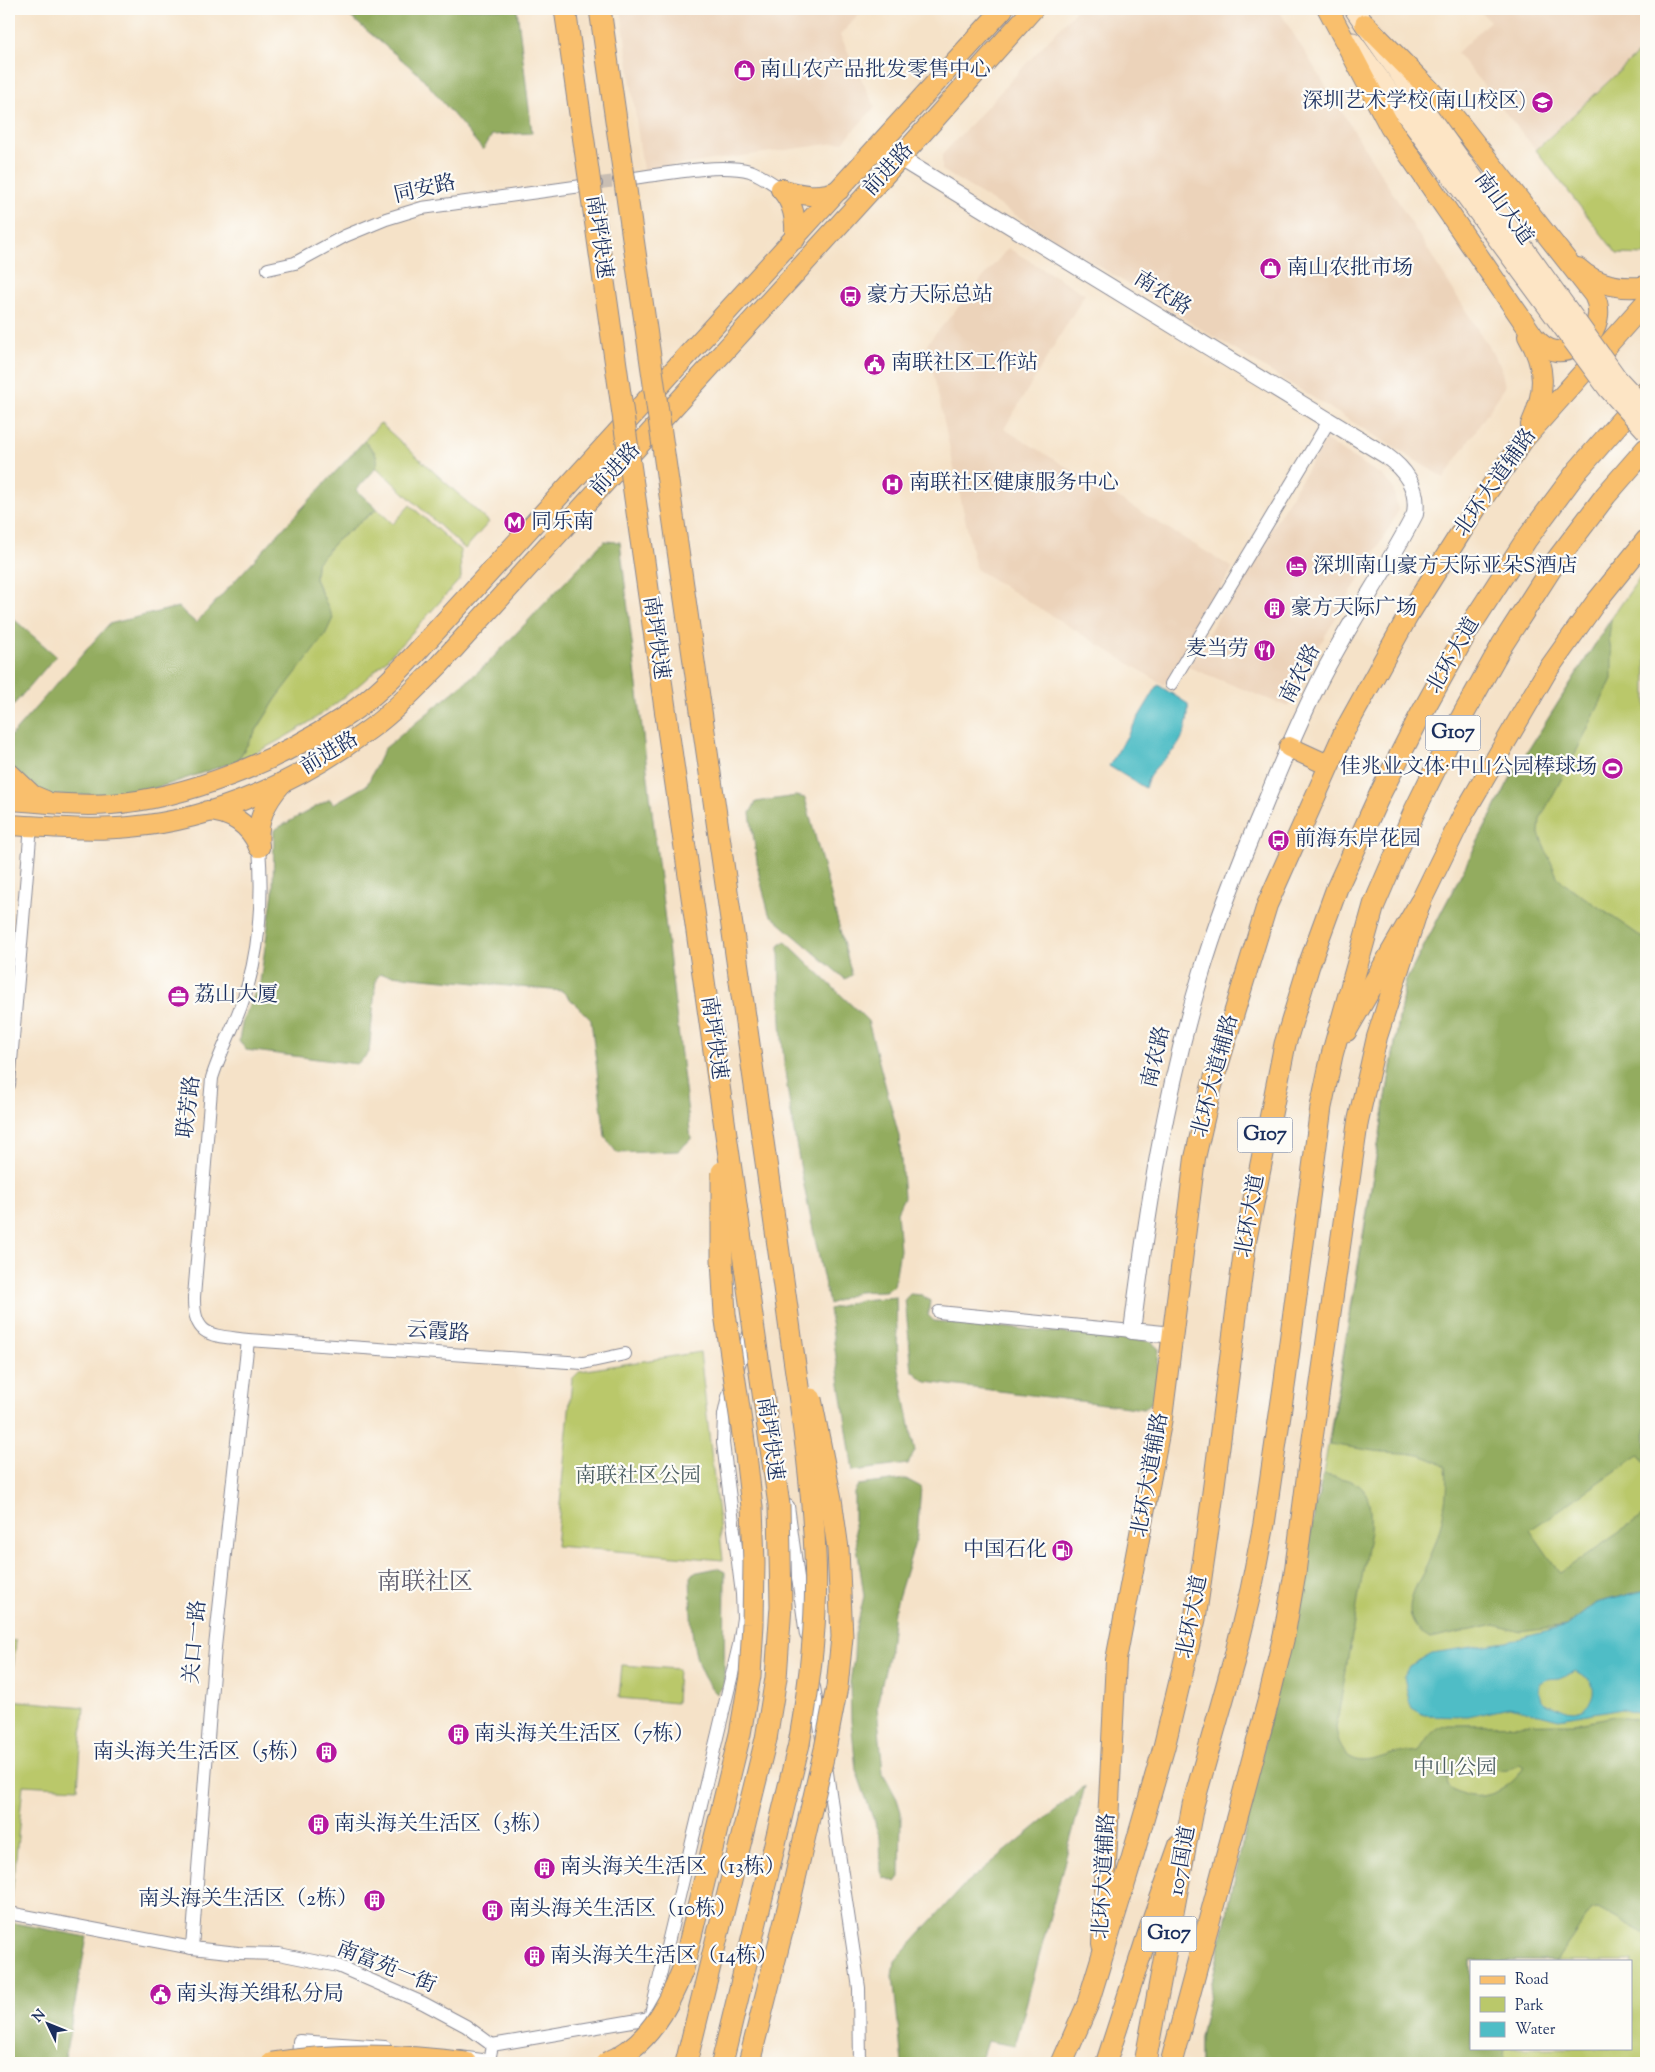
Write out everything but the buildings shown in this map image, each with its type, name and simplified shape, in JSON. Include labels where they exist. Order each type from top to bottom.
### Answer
[{"type":"highway","name":"南坪快速","points":[[565,9],[778,1505],[781,1606],[776,1678],[766,1740],[686,2063]]},
{"type":"highway","name":"南坪快速","points":[[600,9],[787,1308],[812,1501],[816,1555],[816,1611],[810,1682],[800,1744],[722,2063]]},
{"type":"highway","name":"北环大道","points":[[1087,2006],[1164,1747],[1195,1618],[1246,1239],[1285,1044],[1309,965],[1337,888],[1380,794],[1420,716],[1469,628],[1526,540],[1572,478],[1646,392]]},
{"type":"highway","name":"北环大道","points":[[1193,1805],[1252,1590],[1264,1524],[1285,1380],[1321,1107],[1332,1055],[1374,906],[1415,810],[1453,733],[1502,645],[1556,561],[1606,495],[1646,448]]},
{"type":"highway","points":[[1332,1055],[1420,903]]},
{"type":"highway","points":[[606,2063],[614,2060],[637,2044],[657,2023],[672,1996],[683,1969],[740,1734],[750,1676],[754,1563],[753,1526],[746,1455],[725,1314],[721,1204],[724,1117]]},
{"type":"highway","points":[[749,2063],[825,1750],[837,1687],[842,1637],[838,1549],[831,1499],[803,1362],[787,1308]]},
{"type":"highway","points":[[1171,2063],[1284,1636],[1295,1573],[1310,1456]]},
{"type":"highway","name":"107国道","points":[[1145,2063],[1193,1805]]},
{"type":"highway","name":"G107","points":[[1062,2063],[1087,2006]]},
{"type":"highway","points":[[272,2063],[309,2057],[385,2056],[466,2063]]},
{"type":"main road","name":"前进路","points":[[9,800],[79,805],[111,804],[176,791],[224,777],[305,741],[343,718],[394,677],[1003,9]]},
{"type":"main road","name":"前进路","points":[[9,825],[103,828],[142,826],[183,818],[207,811],[284,780],[336,752],[370,729],[418,687],[900,158],[1033,9]]},
{"type":"main road","name":"南山大道","points":[[1328,9],[1419,118],[1618,379],[1646,409]]},
{"type":"main road","points":[[1328,9],[1390,127],[1515,312],[1541,345],[1557,352],[1569,350],[1592,333],[1598,323],[1598,302],[1564,255],[1449,111],[1360,16]]},
{"type":"main road","name":"南山大道","points":[[1360,16],[1419,118],[1608,389],[1646,431]]},
{"type":"main road","points":[[781,189],[805,196],[830,194],[839,190]]},
{"type":"main road","points":[[781,189],[793,208],[796,223],[795,239]]},
{"type":"main road","points":[[1564,255],[1581,271],[1604,283],[1619,287],[1646,286]]},
{"type":"main road","name":"北环大道辅路","points":[[1101,1961],[1116,1660],[1162,1418],[1195,1158],[1211,1088],[1267,905],[1345,730],[1408,616],[1476,507],[1524,439],[1646,302]]},
{"type":"main road","points":[[1515,312],[1535,349],[1542,371],[1543,390],[1524,439]]},
{"type":"main road","points":[[1310,1456],[1358,1121],[1377,1037],[1420,903],[1463,815],[1547,671],[1596,602],[1643,546]]},
{"type":"main road","points":[[1288,746],[1328,765]]},
{"type":"main road","points":[[9,773],[32,795],[48,802]]},
{"type":"main road","points":[[259,847],[258,833],[261,815],[266,803],[284,780]]},
{"type":"main road","points":[[176,791],[168,798],[167,807],[174,817],[183,818]]},
{"type":"main road","points":[[138,800],[148,805],[151,813],[149,821],[142,826]]},
{"type":"main road","points":[[207,811],[229,815],[239,821],[249,830],[259,847]]},
{"type":"main road","name":"北环大道","points":[[1106,2063],[1150,1927],[1193,1805]]},
{"type":"main road","name":"北环大道","points":[[1073,2063],[1087,2006]]},
{"type":"street","name":"南农路","points":[[880,146],[1396,462],[1410,480],[1417,502],[1415,514],[1351,622],[1319,681],[1288,746],[1219,918],[1187,1026],[1153,1177],[1132,1331]]},
{"type":"street","points":[[616,181],[714,168],[738,168],[752,172],[781,189]]},
{"type":"street","name":"同安路","points":[[268,269],[294,263],[345,236],[386,219],[422,208],[600,183]]},
{"type":"street","points":[[1171,684],[1329,420]]},
{"type":"street","points":[[645,547],[859,1988],[860,2063]]},
{"type":"street","points":[[9,1085],[31,826]]},
{"type":"street","name":"联芳路","points":[[248,1340],[207,1333],[197,1323],[194,1303],[212,1078],[243,1002],[252,964],[261,892],[259,847]]},
{"type":"street","points":[[298,2063],[298,2041],[361,2044],[489,2060],[492,2045],[650,2018],[732,1677],[743,1618],[742,1594],[723,1443],[724,1415],[737,1366],[759,1307]]},
{"type":"street","points":[[938,1312],[1174,1335]]},
{"type":"street","name":"云霞路","points":[[248,1340],[583,1363],[625,1354]]},
{"type":"street","name":"关口一路","points":[[192,1948],[215,1646],[248,1340]]},
{"type":"street","name":"南富苑一街","points":[[9,1913],[192,1948],[238,1953],[279,1954],[338,1966],[432,2008],[466,2026],[492,2045]]},
{"type":"shaded area","name":"南山农产品批发零售中心","points":[[621,9],[864,9],[840,35],[875,107],[843,142],[643,170]]},
{"type":"shaded area","name":"南山农批市场","points":[[1077,9],[1278,9],[1501,367],[1505,387],[1444,478],[942,170],[942,155]]},
{"type":"shaded area","name":"深圳艺术学校(南山校区)","points":[[1478,9],[1646,9],[1646,46],[1536,150],[1457,53],[1490,21]]},
{"type":"shaded area","points":[[1008,248],[1085,294],[1004,429],[1233,568],[1164,685],[976,569],[927,344]]},
{"type":"shaded area","points":[[1325,440],[1383,476],[1393,488],[1398,510],[1394,520],[1315,653],[1288,707],[1188,667]]},
{"type":"green space","points":[[341,9],[517,9],[532,133],[492,135],[483,150],[420,75]]},
{"type":"green space","points":[[1646,46],[1646,255],[1617,254],[1536,150]]},
{"type":"green space","points":[[380,423],[489,522],[465,549],[376,467],[376,455],[364,441]]},
{"type":"green space","points":[[364,441],[376,455],[377,461],[373,471],[356,490],[377,509],[336,541],[316,564],[315,579],[333,618],[325,635],[276,699],[237,761],[170,784],[132,794],[48,796],[9,766],[9,738],[109,624],[178,607],[196,623]]},
{"type":"green space","points":[[410,505],[460,550],[461,578],[383,663],[333,706],[277,742],[237,761],[276,699],[333,618],[315,579],[316,563],[336,541],[377,509],[393,524]]},
{"type":"green space","points":[[604,541],[620,542],[691,1139],[678,1151],[617,1153],[605,1137],[591,1020],[562,991],[380,974],[376,979],[369,1053],[357,1064],[246,1050],[239,1040],[243,1019],[260,982],[273,892],[274,830],[330,799],[333,804],[367,785],[384,749],[486,665]]},
{"type":"green space","name":"中山公园","points":[[1646,570],[1646,2063],[1200,2063],[1200,2037],[1323,1475],[1405,983],[1510,779],[1611,619]]},
{"type":"green space","points":[[9,615],[56,656],[9,710]]},
{"type":"green space","points":[[1611,619],[1609,639],[1612,655],[1612,679],[1540,819],[1539,834],[1557,876],[1565,884],[1646,940],[1646,1465],[1639,1455],[1530,1530],[1560,1573],[1646,1514],[1646,1590],[1596,1603],[1567,1626],[1521,1632],[1495,1625],[1430,1639],[1417,1628],[1410,1613],[1410,1607],[1414,1592],[1427,1565],[1440,1530],[1445,1505],[1446,1467],[1419,1455],[1329,1444],[1405,983],[1510,779]]},
{"type":"green space","points":[[796,796],[805,798],[852,975],[845,979],[769,914],[759,875],[750,813],[756,802]]},
{"type":"green space","points":[[785,941],[868,1021],[899,1136],[904,1197],[897,1212],[900,1250],[894,1286],[885,1291],[857,1292],[829,1304],[800,1164],[786,1079],[781,1029],[779,946]]},
{"type":"green space","points":[[910,1294],[922,1295],[930,1301],[928,1315],[934,1321],[1150,1341],[1159,1349],[1156,1399],[1144,1409],[926,1382],[912,1370],[905,1299]]},
{"type":"green space","points":[[896,1297],[898,1365],[915,1451],[908,1464],[853,1471],[829,1309],[861,1300]]},
{"type":"green space","name":"南联社区公园","points":[[700,1352],[723,1560],[556,1546],[572,1379],[580,1371]]},
{"type":"green space","points":[[1323,1475],[1337,1477],[1357,1484],[1363,1489],[1367,1496],[1370,1516],[1370,1531],[1336,1728],[1339,1742],[1346,1754],[1352,1758],[1365,1761],[1392,1754],[1419,1751],[1434,1732],[1448,1725],[1573,1724],[1615,1716],[1626,1716],[1646,1723],[1646,1934],[1599,1908],[1592,1909],[1557,1960],[1470,1960],[1470,2050],[1504,2050],[1503,2054],[1507,2063],[1200,2063],[1200,2037]],"holes":[[[1471,1759],[1495,1768],[1513,1768],[1520,1764],[1524,1767],[1509,1784],[1490,1794],[1468,1796],[1448,1785],[1450,1770],[1456,1764],[1466,1760]]]},
{"type":"green space","points":[[906,1479],[921,1487],[917,1536],[894,1611],[890,1648],[877,1706],[883,1773],[897,1799],[901,1812],[900,1877],[896,1882],[883,1877],[881,1871],[880,1838],[856,1770],[851,1720],[850,1682],[855,1634],[864,1596],[854,1525],[854,1493],[858,1485]]},
{"type":"green space","points":[[717,1568],[725,1572],[724,1685],[717,1694],[707,1683],[696,1655],[693,1640],[690,1577],[693,1573]]},
{"type":"green space","points":[[9,1640],[16,1641],[10,1700],[84,1707],[78,1788],[23,1785],[12,1898],[9,1897]]},
{"type":"green space","points":[[622,1665],[678,1669],[676,1703],[619,1698]]},
{"type":"green space","points":[[1085,1786],[1015,2046],[987,2041],[980,2063],[902,2063],[893,1976],[895,1961],[963,1886]]},
{"type":"green space","points":[[9,1922],[87,1937],[64,2063],[9,2063]]},
{"type":"water","points":[[1158,685],[1188,704],[1188,718],[1185,731],[1179,743],[1154,769],[1145,788],[1109,766]]},
{"type":"water","points":[[1646,1590],[1646,1715],[1622,1708],[1559,1719],[1509,1707],[1468,1716],[1424,1715],[1412,1708],[1404,1676],[1409,1666],[1432,1653],[1507,1642],[1567,1626],[1596,1603]],"holes":[[[1575,1671],[1588,1679],[1593,1687],[1590,1702],[1584,1709],[1574,1712],[1569,1711],[1546,1704],[1541,1700],[1540,1684],[1546,1679],[1559,1678]]]},
{"type":"tunnel","points":[[600,183],[616,181]]},
{"type":"place","name":"南山农产品批发零售中心","points":[[744,71]]},
{"type":"place","name":"深圳艺术学校(南山校区)","points":[[1542,102]]},
{"type":"place","name":"南山农批市场","points":[[1271,269]]},
{"type":"place","name":"豪方天际总站","points":[[851,296]]},
{"type":"place","name":"南联社区工作站","points":[[875,364]]},
{"type":"place","name":"南联社区健康服务中心","points":[[893,484]]},
{"type":"place","name":"同乐南","points":[[515,523]]},
{"type":"place","name":"深圳南山豪方天际亚朵S酒店","points":[[1297,567]]},
{"type":"place","name":"豪方天际广场","points":[[1275,609]]},
{"type":"place","name":"麦当劳","points":[[1265,650]]},
{"type":"place","name":"佳兆业文体·中山公园棒球场","points":[[1613,768]]},
{"type":"place","name":"前海东岸花园","points":[[1279,840]]},
{"type":"place","name":"荔山大厦","points":[[178,996]]},
{"type":"place","name":"中国石化","points":[[1063,1551]]},
{"type":"place","name":"南头海关生活区（7栋）","points":[[458,1735]]},
{"type":"place","name":"南头海关生活区（5栋）","points":[[326,1753]]},
{"type":"place","name":"南头海关生活区（3栋）","points":[[318,1825]]},
{"type":"place","name":"南头海关生活区（13栋）","points":[[544,1868]]},
{"type":"place","name":"南头海关生活区（2栋）","points":[[374,1900]]},
{"type":"place","name":"南头海关生活区（10栋）","points":[[493,1910]]},
{"type":"place","name":"南头海关生活区（14栋）","points":[[534,1957]]},
{"type":"place","name":"南头海关缉私分局","points":[[160,1995]]},
{"type":"district","name":"南联社区","points":[[425,1583]]}]
